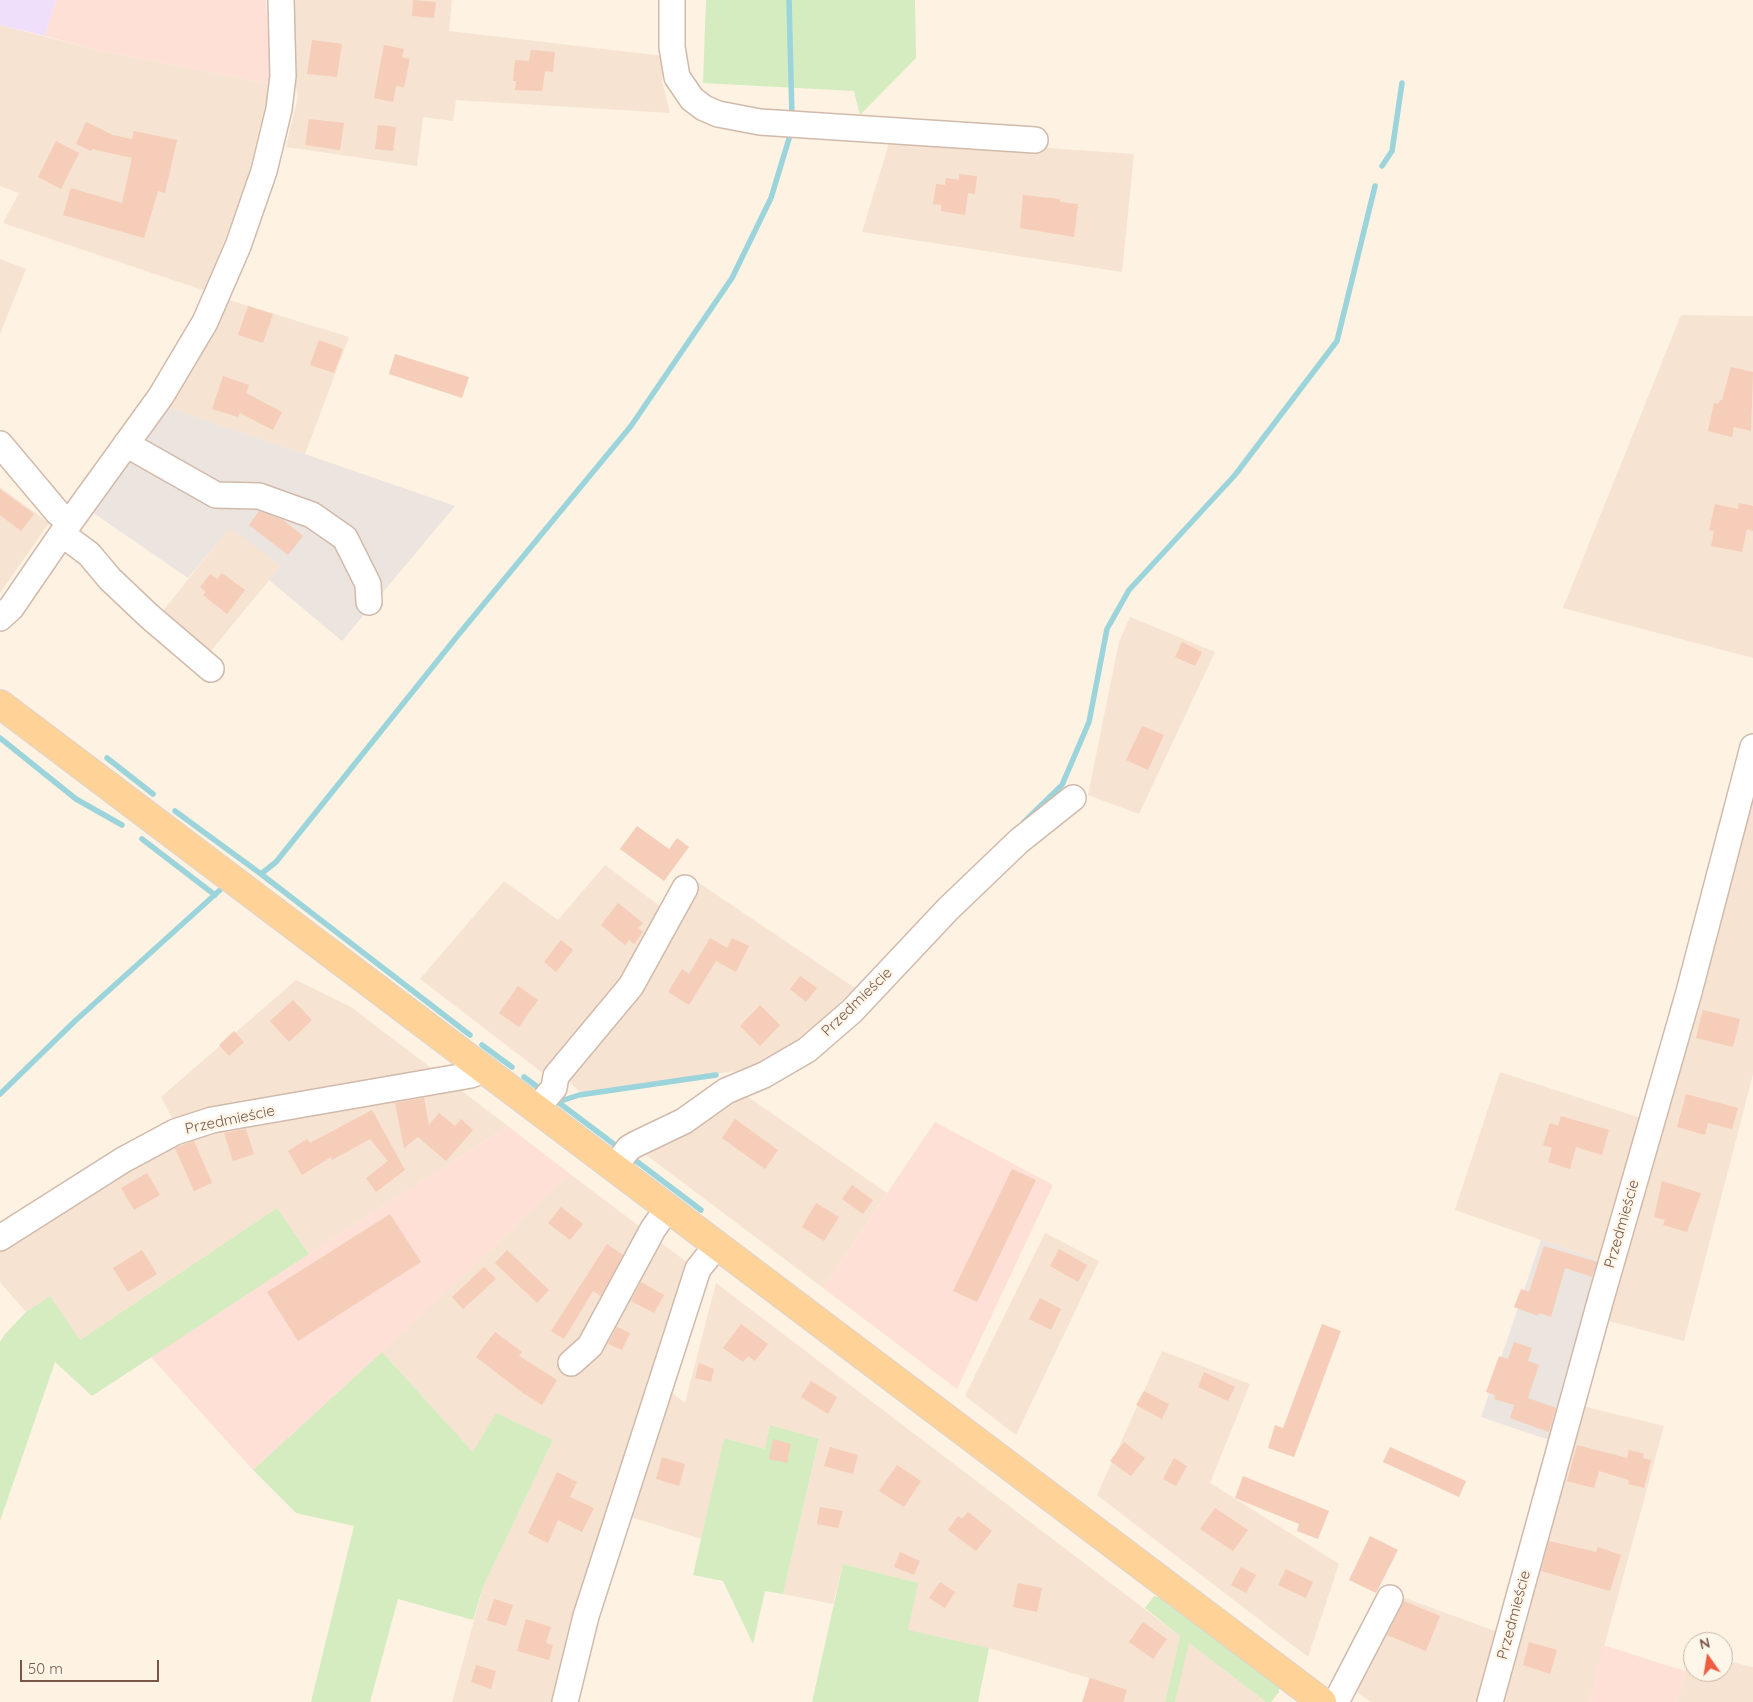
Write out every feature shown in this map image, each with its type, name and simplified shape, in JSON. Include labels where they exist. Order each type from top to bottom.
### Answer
[{"type":"main road","points":[[0,704],[1322,1702]]},
{"type":"street","points":[[0,618],[11,608],[161,396],[205,322],[238,246],[264,171],[279,109],[283,76],[281,0]]},
{"type":"street","points":[[672,0],[672,48],[677,77],[684,90],[692,99],[704,108],[718,114],[760,122],[1035,140]]},
{"type":"street","points":[[0,444],[58,513],[66,528],[110,579],[210,669]]},
{"type":"street","points":[[126,444],[216,495],[259,496],[312,515],[345,538],[368,584],[369,602]]},
{"type":"street","name":"Przedmieście","points":[[1490,1702],[1605,1284],[1688,992],[1753,746]]},
{"type":"street","name":"Przedmieście","points":[[614,1167],[629,1148],[684,1121],[726,1091],[764,1074],[807,1050],[852,1011],[948,909],[1019,841],[1073,798]]},
{"type":"street","points":[[537,1108],[554,1088],[556,1076],[631,986],[686,888]]},
{"type":"street","name":"Przedmieście","points":[[0,1238],[123,1160],[175,1132],[212,1120],[471,1075],[485,1069]]},
{"type":"street","points":[[571,1363],[590,1346],[653,1229],[668,1208]]},
{"type":"street","points":[[565,1702],[586,1616],[695,1278],[698,1269],[717,1245]]},
{"type":"street","points":[[1336,1702],[1390,1598]]},
{"type":"shaded area","points":[[0,0],[56,0],[45,36],[0,25]]},
{"type":"shaded area","points":[[56,0],[266,0],[271,84],[92,49],[45,36]]},
{"type":"shaded area","points":[[295,0],[452,0],[449,31],[664,56],[662,81],[670,113],[456,100],[453,121],[423,117],[417,166],[286,147],[298,96],[293,72]]},
{"type":"shaded area","points":[[0,25],[92,49],[271,84],[247,179],[206,291],[3,223],[19,193],[0,186]]},
{"type":"shaded area","points":[[891,137],[1134,154],[1122,272],[862,232]]},
{"type":"shaded area","points":[[0,259],[26,269],[0,334]]},
{"type":"shaded area","points":[[229,300],[349,337],[305,454],[167,407],[199,358]]},
{"type":"shaded area","points":[[1681,315],[1753,316],[1753,658],[1563,608]]},
{"type":"shaded area","points":[[167,407],[455,506],[342,641],[269,580],[281,566],[230,528],[188,578],[92,512]]},
{"type":"shaded area","points":[[0,487],[49,523],[0,593]]},
{"type":"shaded area","points":[[230,527],[281,566],[205,658],[158,617]]},
{"type":"shaded area","points":[[1130,617],[1215,652],[1139,814],[1088,795],[1119,642]]},
{"type":"shaded area","points":[[1753,795],[1753,1074],[1684,1341],[1605,1320]]},
{"type":"shaded area","points":[[605,865],[665,910],[632,973],[548,1077],[420,979],[504,881],[558,920]]},
{"type":"shaded area","points":[[696,881],[855,988],[813,1028],[780,1054],[764,1062],[737,1071],[580,1092],[565,1078],[642,982]]},
{"type":"shaded area","points":[[296,980],[351,1007],[443,1077],[176,1125],[161,1097]]},
{"type":"shaded area","points":[[1500,1072],[1644,1119],[1604,1262],[1455,1210]]},
{"type":"shaded area","points":[[455,1086],[508,1126],[309,1254],[277,1208],[80,1340],[50,1296],[26,1312],[0,1282],[0,1245],[157,1151],[203,1129]]},
{"type":"shaded area","points":[[738,1090],[887,1193],[823,1288],[645,1154]]},
{"type":"shaded area","points":[[935,1122],[1053,1185],[957,1389],[823,1288]]},
{"type":"shaded area","points":[[508,1126],[570,1174],[391,1344],[253,1470],[150,1356]]},
{"type":"shaded area","points":[[570,1174],[701,1273],[665,1387],[685,1403],[716,1283],[1180,1636],[1165,1702],[1083,1702],[1089,1678],[989,1648],[907,1630],[917,1583],[843,1564],[833,1604],[783,1594],[819,1440],[770,1425],[765,1449],[724,1438],[702,1539],[624,1515],[569,1702],[452,1702],[483,1587],[553,1440],[473,1452],[382,1352]]},
{"type":"shaded area","points":[[1045,1233],[1099,1261],[1016,1435],[965,1396]]},
{"type":"shaded area","points":[[1541,1240],[1604,1262],[1555,1442],[1481,1417]]},
{"type":"shaded area","points":[[1162,1351],[1250,1384],[1210,1483],[1339,1564],[1308,1657],[1097,1495]]},
{"type":"shaded area","points":[[1582,1406],[1664,1426],[1589,1702],[1498,1702]]},
{"type":"shaded area","points":[[1397,1595],[1503,1634],[1484,1702],[1371,1702],[1350,1687]]},
{"type":"shaded area","points":[[1188,1642],[1266,1702],[1175,1702]]},
{"type":"shaded area","points":[[1603,1645],[1683,1670],[1683,1679],[1677,1702],[1589,1702]]},
{"type":"shaded area","points":[[1733,1662],[1753,1667],[1753,1702],[1677,1702],[1683,1679],[1683,1682],[1733,1682]]},
{"type":"green space","points":[[706,0],[915,0],[916,58],[860,115],[854,91],[703,83]]},
{"type":"green space","points":[[277,1208],[309,1254],[92,1396],[55,1362],[0,1521],[0,1342],[5,1334],[26,1312],[50,1296],[80,1340]]},
{"type":"green space","points":[[382,1352],[473,1452],[496,1413],[553,1440],[483,1587],[473,1620],[398,1599],[370,1702],[311,1702],[354,1526],[296,1513],[253,1470]]},
{"type":"green space","points":[[770,1425],[819,1439],[783,1594],[765,1591],[753,1644],[723,1581],[693,1575],[724,1438],[765,1449]]},
{"type":"green space","points":[[843,1564],[918,1583],[908,1630],[989,1648],[978,1702],[812,1702]]},
{"type":"green space","points":[[1154,1596],[1158,1597],[1271,1680],[1279,1688],[1279,1692],[1271,1702],[1266,1702],[1189,1643],[1175,1702],[1165,1702],[1180,1636],[1145,1608]]},
{"type":"building","points":[[413,0],[436,2],[434,18],[412,16]]},
{"type":"building","points":[[312,40],[342,44],[337,77],[307,74]]},
{"type":"building","points":[[384,45],[404,49],[402,57],[410,59],[404,87],[396,86],[393,102],[374,98]]},
{"type":"building","points":[[531,50],[555,52],[553,72],[545,71],[542,91],[515,90],[516,81],[513,81],[515,60],[529,61]]},
{"type":"building","points":[[309,119],[344,123],[340,150],[305,145]]},
{"type":"building","points":[[86,122],[113,135],[132,139],[134,131],[177,140],[165,193],[158,191],[144,238],[63,215],[71,188],[122,203],[132,158],[92,149],[91,151],[76,144]]},
{"type":"building","points":[[378,125],[396,127],[393,151],[375,149]]},
{"type":"building","points":[[56,141],[79,153],[61,189],[38,177]]},
{"type":"building","points":[[959,174],[977,176],[975,194],[968,193],[965,215],[941,211],[941,205],[933,204],[936,184],[945,185],[946,178],[959,180]]},
{"type":"building","points":[[1023,195],[1060,199],[1060,202],[1078,204],[1074,237],[1020,228]]},
{"type":"building","points":[[248,306],[273,314],[263,343],[238,335]]},
{"type":"building","points":[[319,340],[343,349],[334,373],[310,365]]},
{"type":"building","points":[[395,354],[469,377],[462,398],[389,374]]},
{"type":"building","points":[[1731,367],[1753,372],[1751,431],[1734,427],[1732,437],[1708,431],[1714,403],[1718,404],[1722,400]]},
{"type":"building","points":[[223,376],[249,385],[246,393],[282,412],[273,430],[240,413],[238,417],[212,409]]},
{"type":"building","points":[[0,489],[34,514],[21,531],[0,515]]},
{"type":"building","points":[[1739,503],[1753,506],[1753,531],[1747,529],[1742,552],[1711,546],[1714,531],[1709,530],[1715,504],[1738,509]]},
{"type":"building","points":[[259,511],[283,520],[303,536],[288,555],[249,525]]},
{"type":"building","points":[[222,573],[245,590],[227,614],[203,595],[206,592],[200,587],[210,574],[217,579]]},
{"type":"building","points":[[1182,642],[1202,652],[1195,666],[1175,657]]},
{"type":"building","points":[[1142,726],[1164,735],[1148,770],[1126,760]]},
{"type":"building","points":[[637,826],[669,849],[677,838],[689,847],[664,881],[620,849]]},
{"type":"building","points":[[618,903],[643,923],[638,928],[643,932],[634,944],[629,940],[625,945],[601,925]]},
{"type":"building","points":[[710,938],[727,948],[732,938],[749,946],[736,972],[716,961],[689,1005],[668,992],[682,969],[689,974]]},
{"type":"building","points":[[561,940],[573,950],[556,972],[544,962]]},
{"type":"building","points":[[800,976],[817,988],[806,1002],[790,989]]},
{"type":"building","points":[[518,986],[538,1000],[519,1027],[499,1013]]},
{"type":"building","points":[[293,1000],[312,1020],[289,1042],[270,1021]]},
{"type":"building","points":[[760,1005],[780,1025],[760,1046],[740,1026]]},
{"type":"building","points":[[1703,1010],[1740,1019],[1733,1047],[1696,1038]]},
{"type":"building","points":[[234,1031],[244,1042],[229,1056],[219,1045]]},
{"type":"building","points":[[1686,1094],[1738,1108],[1732,1129],[1708,1123],[1705,1135],[1677,1127]]},
{"type":"building","points":[[424,1098],[429,1125],[439,1113],[455,1126],[461,1119],[473,1130],[446,1161],[418,1137],[404,1148],[395,1103]]},
{"type":"building","points":[[372,1110],[405,1170],[376,1192],[366,1178],[388,1161],[370,1139],[332,1160],[331,1157],[302,1175],[288,1151],[307,1139],[310,1143]]},
{"type":"building","points":[[1561,1116],[1609,1130],[1602,1155],[1576,1147],[1570,1169],[1548,1162],[1552,1148],[1543,1145],[1550,1123],[1558,1126]]},
{"type":"building","points":[[735,1119],[778,1150],[765,1169],[722,1138]]},
{"type":"building","points":[[246,1129],[254,1154],[233,1161],[224,1133]]},
{"type":"building","points":[[194,1141],[212,1183],[194,1191],[175,1148]]},
{"type":"building","points":[[1012,1169],[1036,1180],[977,1302],[953,1291]]},
{"type":"building","points":[[147,1173],[160,1195],[134,1210],[121,1188]]},
{"type":"building","points":[[1662,1181],[1701,1193],[1687,1232],[1663,1225],[1665,1220],[1654,1217]]},
{"type":"building","points":[[852,1185],[873,1200],[863,1214],[842,1199]]},
{"type":"building","points":[[816,1203],[839,1217],[824,1241],[802,1227]]},
{"type":"building","points":[[561,1207],[583,1224],[570,1240],[548,1223]]},
{"type":"building","points":[[390,1214],[421,1262],[298,1341],[267,1292]]},
{"type":"building","points":[[607,1244],[623,1255],[601,1296],[593,1291],[564,1339],[551,1331]]},
{"type":"building","points":[[1544,1246],[1597,1262],[1592,1277],[1565,1268],[1551,1317],[1539,1313],[1538,1316],[1514,1307],[1521,1289],[1529,1292]]},
{"type":"building","points":[[1059,1249],[1087,1265],[1078,1282],[1050,1266]]},
{"type":"building","points":[[142,1250],[157,1274],[128,1292],[113,1268]]},
{"type":"building","points":[[507,1250],[549,1290],[537,1303],[495,1263]]},
{"type":"building","points":[[484,1267],[496,1279],[463,1309],[452,1297]]},
{"type":"building","points":[[641,1282],[664,1295],[654,1313],[631,1301]]},
{"type":"building","points":[[1040,1298],[1061,1309],[1051,1330],[1029,1319]]},
{"type":"building","points":[[741,1324],[768,1344],[755,1361],[748,1356],[743,1362],[723,1348]]},
{"type":"building","points":[[1322,1324],[1341,1331],[1294,1457],[1268,1448],[1275,1425],[1283,1428]]},
{"type":"building","points":[[617,1327],[630,1333],[622,1350],[608,1344]]},
{"type":"building","points":[[495,1332],[522,1352],[519,1356],[557,1380],[542,1405],[476,1357]]},
{"type":"building","points":[[1514,1342],[1532,1348],[1528,1361],[1539,1365],[1528,1398],[1556,1408],[1549,1432],[1510,1418],[1514,1405],[1494,1399],[1495,1395],[1486,1392],[1499,1356],[1508,1359]]},
{"type":"building","points":[[699,1363],[714,1369],[711,1382],[695,1378]]},
{"type":"building","points":[[1204,1372],[1235,1387],[1228,1401],[1198,1387]]},
{"type":"building","points":[[811,1381],[837,1397],[828,1414],[801,1397]]},
{"type":"building","points":[[1144,1391],[1169,1404],[1162,1419],[1136,1405]]},
{"type":"building","points":[[773,1439],[791,1444],[787,1463],[769,1459]]},
{"type":"building","points":[[1124,1442],[1145,1458],[1131,1476],[1110,1461]]},
{"type":"building","points":[[1577,1445],[1627,1458],[1629,1450],[1644,1454],[1643,1458],[1651,1460],[1644,1488],[1628,1484],[1629,1480],[1599,1471],[1594,1488],[1567,1481]]},
{"type":"building","points":[[830,1447],[858,1455],[853,1474],[824,1466]]},
{"type":"building","points":[[1390,1447],[1466,1481],[1459,1497],[1383,1462]]},
{"type":"building","points":[[662,1457],[685,1464],[679,1486],[656,1479]]},
{"type":"building","points":[[1174,1458],[1187,1466],[1176,1486],[1163,1479]]},
{"type":"building","points":[[897,1465],[921,1481],[904,1507],[879,1491]]},
{"type":"building","points":[[557,1472],[577,1482],[570,1497],[594,1508],[582,1532],[558,1520],[548,1543],[528,1533]]},
{"type":"building","points":[[1243,1476],[1329,1511],[1318,1539],[1297,1531],[1299,1524],[1235,1498]]},
{"type":"building","points":[[820,1507],[843,1511],[838,1528],[817,1524]]},
{"type":"building","points":[[1215,1508],[1248,1530],[1233,1551],[1200,1529]]},
{"type":"building","points":[[968,1512],[992,1531],[976,1551],[948,1530],[958,1516],[962,1519]]},
{"type":"building","points":[[1370,1536],[1398,1550],[1376,1593],[1349,1580]]},
{"type":"building","points":[[1549,1541],[1596,1552],[1598,1547],[1621,1555],[1610,1591],[1541,1571]]},
{"type":"building","points":[[900,1552],[920,1561],[914,1575],[894,1567]]},
{"type":"building","points":[[1241,1567],[1256,1575],[1246,1593],[1231,1585]]},
{"type":"building","points":[[1286,1569],[1313,1582],[1306,1598],[1278,1585]]},
{"type":"building","points":[[940,1582],[955,1592],[945,1608],[929,1598]]},
{"type":"building","points":[[1018,1583],[1042,1588],[1037,1612],[1013,1607]]},
{"type":"building","points":[[494,1599],[513,1605],[506,1626],[487,1620]]},
{"type":"building","points":[[1404,1601],[1440,1616],[1426,1651],[1387,1635]]},
{"type":"building","points":[[526,1619],[551,1627],[546,1643],[553,1645],[549,1660],[517,1651]]},
{"type":"building","points":[[1143,1622],[1167,1639],[1153,1659],[1129,1642]]},
{"type":"building","points":[[1529,1642],[1557,1650],[1550,1674],[1523,1665]]},
{"type":"building","points":[[476,1665],[496,1671],[491,1689],[471,1682]]},
{"type":"building","points":[[1090,1678],[1127,1690],[1123,1702],[1082,1702]]},
{"type":"waterway","points":[[789,0],[792,117]]},
{"type":"waterway","points":[[1382,166],[1392,151],[1402,83]]},
{"type":"waterway","points":[[175,811],[261,874],[276,862],[459,634],[631,426],[732,278],[771,198],[791,132]]},
{"type":"waterway","points":[[1024,822],[1062,785],[1089,722],[1107,629],[1129,590],[1235,475],[1337,341],[1375,186]]},
{"type":"waterway","points":[[0,738],[76,799],[122,825]]},
{"type":"waterway","points":[[107,758],[153,794]]},
{"type":"waterway","points":[[142,839],[215,895]]},
{"type":"waterway","points":[[261,874],[470,1035]]},
{"type":"waterway","points":[[0,1094],[75,1021],[220,890]]},
{"type":"waterway","points":[[482,1045],[512,1067]]},
{"type":"waterway","points":[[558,1102],[579,1095],[716,1075]]},
{"type":"waterway","points":[[524,1077],[539,1088]]},
{"type":"waterway","points":[[558,1102],[619,1148]]},
{"type":"waterway","points":[[631,1157],[701,1210]]}]
